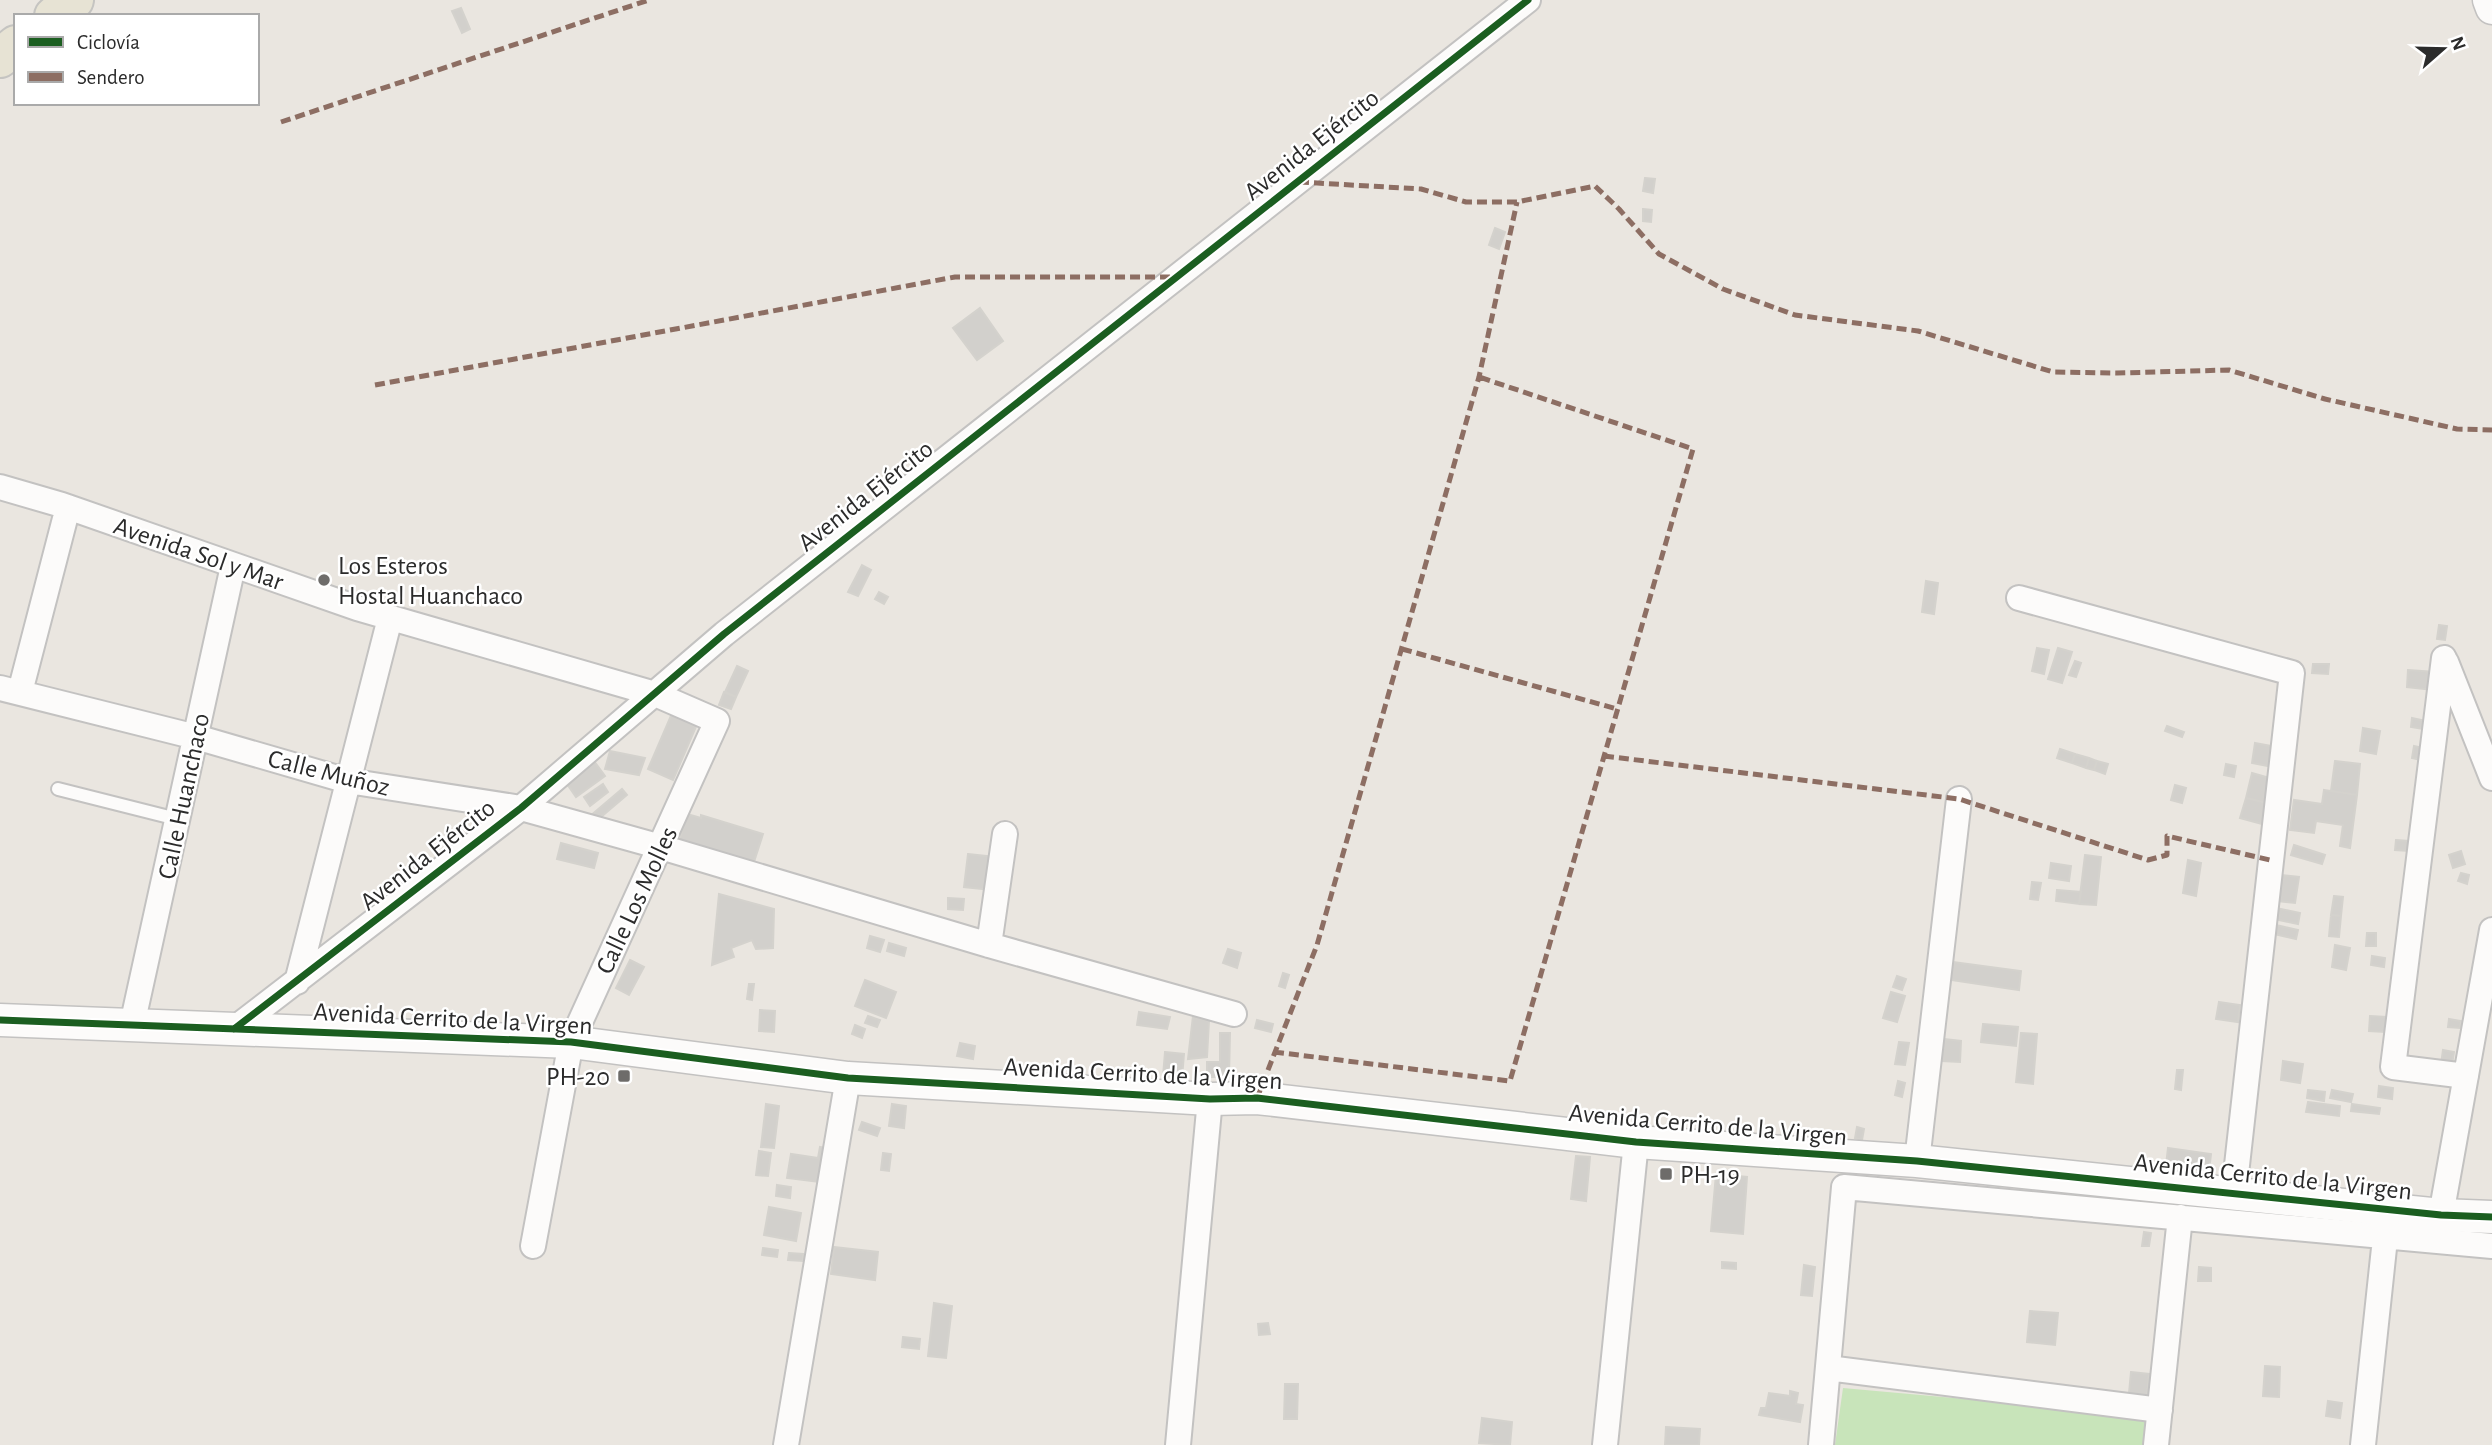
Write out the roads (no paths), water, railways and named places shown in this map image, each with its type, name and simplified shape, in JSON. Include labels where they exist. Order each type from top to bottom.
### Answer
[{"type":"main road","points":[[56,14],[74,0]]},
{"type":"street","name":"Avenida Ejército","points":[[234,1029],[521,808],[724,634],[1528,0]]},
{"type":"street","points":[[2489,0],[2492,8]]},
{"type":"street","name":"Avenida Sol y Mar","points":[[0,487],[68,507],[390,618],[655,694],[717,721]]},
{"type":"street","points":[[10,690],[68,507]]},
{"type":"street","name":"Calle Huanchaco","points":[[132,1025],[233,566]]},
{"type":"street","points":[[2019,597],[2292,673],[2234,1192]]},
{"type":"street","points":[[297,982],[390,618]]},
{"type":"street","points":[[2466,1076],[2393,1066],[2444,658],[2492,778]]},
{"type":"street","name":"Calle Muñoz","points":[[10,690],[196,737],[348,781],[521,808],[1234,1014]]},
{"type":"street","name":"Calle Los Molles","points":[[533,1246],[571,1042],[717,721]]},
{"type":"street","points":[[1917,1161],[1959,799]]},
{"type":"street","points":[[989,945],[1005,834]]},
{"type":"street","points":[[2441,1214],[2492,930]]},
{"type":"street","name":"Avenida Cerrito de la Virgen","points":[[0,1020],[571,1042],[848,1078],[1210,1099],[1257,1098],[1636,1142],[1917,1161],[2234,1192],[2387,1223],[2441,1214],[2492,1217]]},
{"type":"street","points":[[786,1445],[848,1078]]},
{"type":"street","points":[[1178,1445],[1210,1099]]},
{"type":"street","points":[[1605,1445],[1636,1142]]},
{"type":"street","points":[[1821,1445],[1844,1187],[2180,1217],[2387,1223],[2492,1247]]},
{"type":"street","points":[[2156,1445],[2180,1217]]},
{"type":"street","points":[[2363,1445],[2387,1223]]},
{"type":"street","points":[[1828,1368],[2160,1410]]},
{"type":"lane","points":[[58,789],[177,820]]},
{"type":"place","name":"Los Esteros Hostal Huanchaco","points":[[324,580]]},
{"type":"place","name":"PH-20","points":[[624,1076]]},
{"type":"place","name":"PH-19","points":[[1666,1174]]}]
